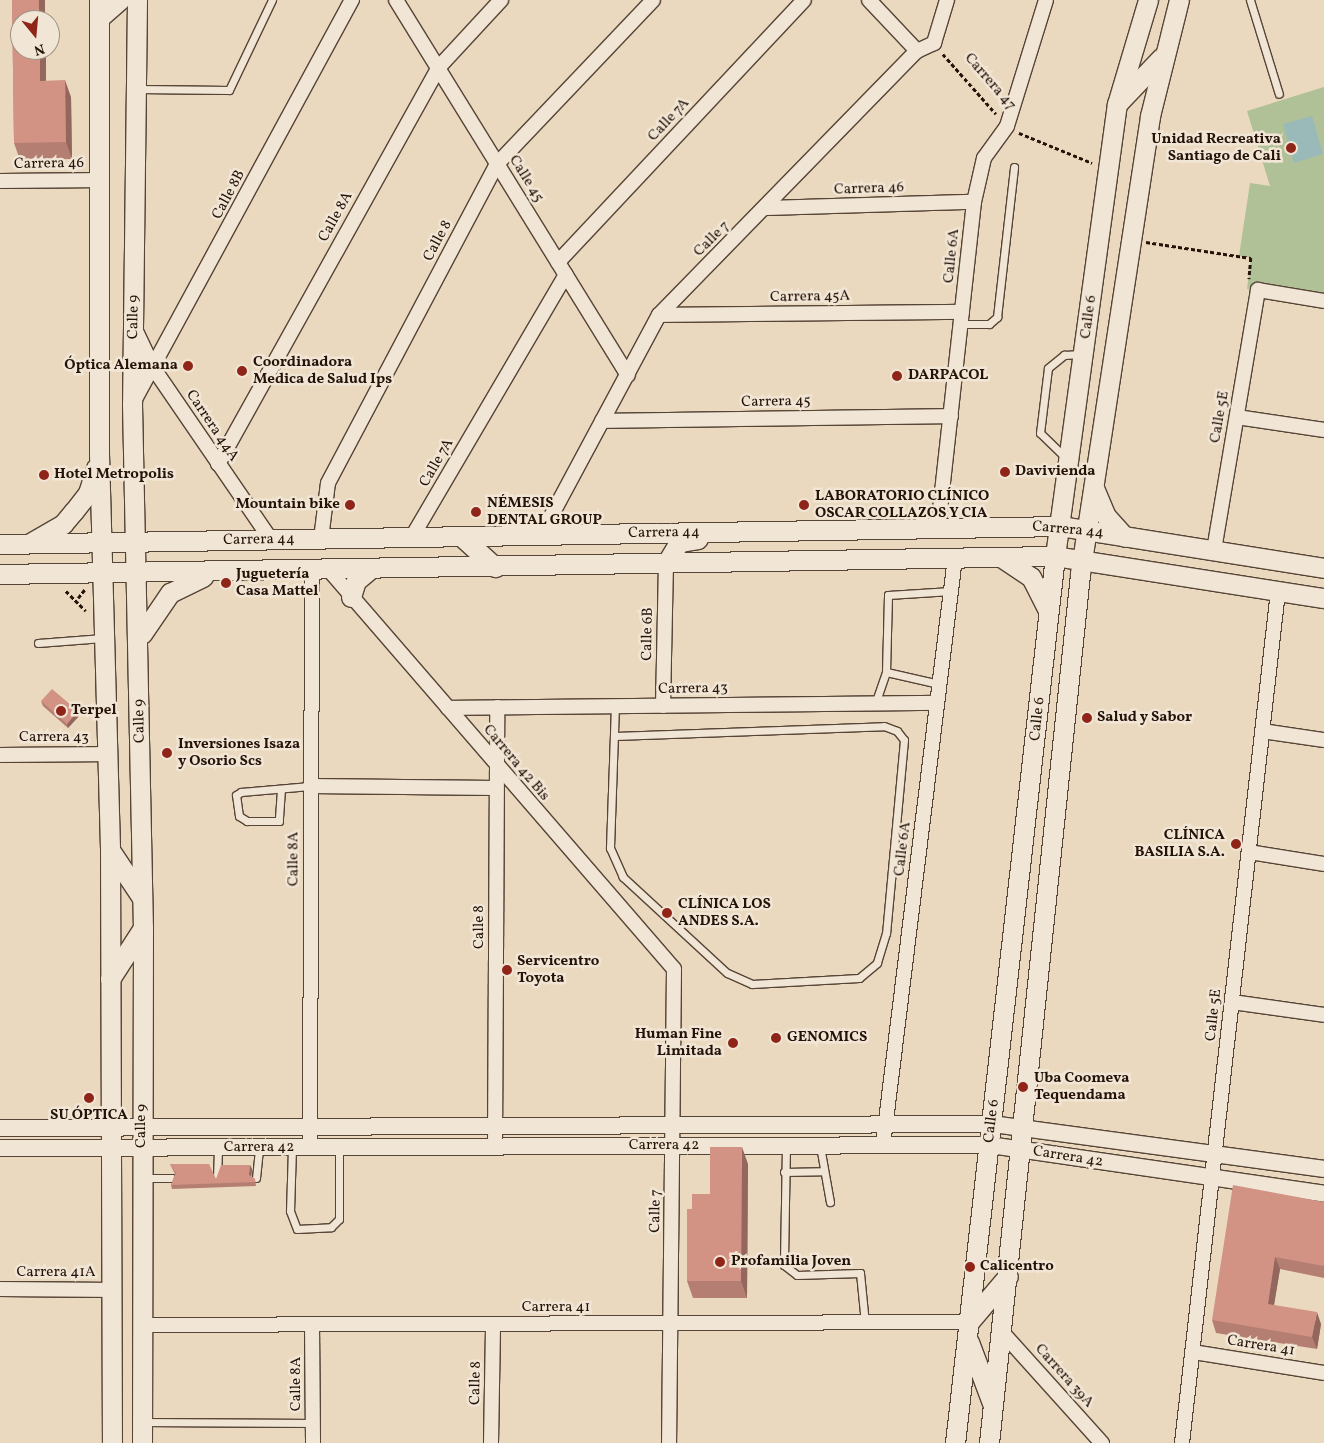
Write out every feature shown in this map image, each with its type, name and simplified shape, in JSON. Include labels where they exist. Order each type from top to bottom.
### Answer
[{"type":"main road","points":[[99,9],[120,0]]},
{"type":"main road","name":"Calle 9","points":[[137,0],[138,89],[132,404],[139,574],[142,898],[144,928],[142,1130],[144,1325],[142,1443]]},
{"type":"main road","name":"Calle 6","points":[[955,1443],[1055,556],[1117,104],[1148,0]]},
{"type":"main road","name":"Calle 6","points":[[989,1443],[1025,1125],[1083,559],[1093,484],[1161,58],[1179,0]]},
{"type":"main road","name":"Calle 9","points":[[99,9],[99,454],[106,638],[110,850],[112,1443]]},
{"type":"main road","points":[[1117,104],[1161,58]]},
{"type":"main road","points":[[28,543],[52,532],[74,511],[88,492],[99,454]]},
{"type":"main road","points":[[1093,484],[1106,516],[1125,537]]},
{"type":"main road","name":"Carrera 44","points":[[0,544],[1060,526],[1324,568]]},
{"type":"main road","points":[[666,564],[679,542],[724,540],[732,532]]},
{"type":"main road","points":[[462,537],[495,567]]},
{"type":"main road","name":"Carrera 44","points":[[0,574],[104,575],[1055,556],[1324,598]]},
{"type":"main road","points":[[1001,557],[1031,578],[1049,615]]},
{"type":"main road","points":[[351,597],[356,581],[369,570]]},
{"type":"main road","points":[[139,640],[156,606],[170,593],[185,583],[221,573]]},
{"type":"main road","points":[[110,850],[142,898]]},
{"type":"main road","points":[[110,979],[144,928]]},
{"type":"main road","points":[[994,1406],[968,1330],[1008,1276]]},
{"type":"street","name":"Calle 8B","points":[[132,404],[154,369],[352,0]]},
{"type":"street","name":"Calle 45","points":[[396,0],[628,375]]},
{"type":"street","name":"Calle 8A","points":[[218,464],[438,68],[501,0]]},
{"type":"street","name":"Calle 8","points":[[321,539],[328,483],[498,164],[653,0]]},
{"type":"street","name":"Calle 7A","points":[[558,262],[804,0]]},
{"type":"street","points":[[870,0],[917,51]]},
{"type":"street","points":[[934,43],[947,0]]},
{"type":"street","name":"Calle 6A","points":[[938,528],[974,202],[984,158],[1007,126],[1046,0]]},
{"type":"street","name":"Calle 7","points":[[541,535],[659,315],[766,208],[917,51],[934,43]]},
{"type":"street","name":"Carrera 46","points":[[0,181],[99,180]]},
{"type":"street","name":"Carrera 46","points":[[766,208],[974,202]]},
{"type":"street","name":"Calle 7A","points":[[412,537],[566,275]]},
{"type":"street","points":[[1253,290],[1324,301]]},
{"type":"street","name":"Calle 5E","points":[[1214,550],[1237,417],[1253,290]]},
{"type":"street","name":"Carrera 45A","points":[[659,315],[961,318]]},
{"type":"street","name":"Carrera 44A","points":[[134,326],[154,369],[271,540]]},
{"type":"street","name":"Carrera 45","points":[[602,421],[951,416]]},
{"type":"street","points":[[1237,417],[1324,430]]},
{"type":"street","name":"Calle 6A","points":[[883,1145],[955,558]]},
{"type":"street","name":"Calle 6B","points":[[663,706],[666,564]]},
{"type":"street","name":"Calle 8A","points":[[310,1148],[310,786],[321,570]]},
{"type":"street","name":"Carrera 42 Bis","points":[[321,570],[351,597],[448,708],[496,766],[674,969],[676,979]]},
{"type":"street","name":"Calle 5E","points":[[1182,1443],[1278,591]]},
{"type":"street","name":"Carrera 43","points":[[448,708],[937,703]]},
{"type":"street","name":"Calle 8","points":[[495,1147],[497,707]]},
{"type":"street","points":[[1262,731],[1324,740]]},
{"type":"street","name":"Carrera 43","points":[[0,754],[108,754]]},
{"type":"street","points":[[310,786],[496,788]]},
{"type":"street","points":[[1249,852],[1324,864]]},
{"type":"street","name":"Calle 7","points":[[669,1443],[676,979]]},
{"type":"street","points":[[1232,1002],[1324,1015]]},
{"type":"street","name":"Carrera 42","points":[[0,1128],[111,1128],[142,1130],[1025,1125],[1324,1169]]},
{"type":"street","name":"Carrera 42","points":[[0,1148],[990,1145],[1324,1194]]},
{"type":"street","name":"Carrera 41A","points":[[0,1289],[111,1290]]},
{"type":"street","name":"Carrera 41","points":[[144,1325],[865,1323],[968,1330]]},
{"type":"street","name":"Calle 8","points":[[491,1443],[493,1324]]},
{"type":"street","name":"Calle 8A","points":[[312,1325],[313,1443]]},
{"type":"street","name":"Carrera 39A","points":[[1002,1331],[1102,1443]]},
{"type":"street","name":"Carrera 41","points":[[1192,1352],[1324,1373]]},
{"type":"lane","points":[[138,89],[229,90],[272,0]]},
{"type":"lane","points":[[1250,0],[1279,94]]},
{"type":"lane","points":[[961,318],[989,324],[997,317],[1014,167]]},
{"type":"lane","points":[[1069,460],[1053,451],[1040,433],[1048,368],[1064,355],[1084,354]]},
{"type":"lane","points":[[875,704],[886,672],[888,595],[951,591]]},
{"type":"lane","points":[[38,643],[106,638]]},
{"type":"lane","points":[[886,672],[939,684]]},
{"type":"lane","points":[[615,706],[610,848],[623,877],[727,973],[752,984],[859,978],[877,963],[886,933],[904,740],[897,731],[884,726],[615,736]]},
{"type":"lane","points":[[281,789],[279,821],[247,821],[239,816],[236,795],[241,792],[310,786]]},
{"type":"lane","points":[[786,1145],[784,1172],[784,1265],[797,1276],[860,1273],[865,1323]]},
{"type":"lane","points":[[820,1145],[823,1171],[830,1202]]},
{"type":"lane","points":[[292,1148],[290,1211],[297,1229],[331,1227],[339,1220],[339,1147]]},
{"type":"lane","points":[[216,1178],[218,1148]]},
{"type":"lane","points":[[256,1178],[259,1148]]},
{"type":"lane","points":[[784,1172],[823,1171]]},
{"type":"lane","points":[[142,1178],[172,1178]]},
{"type":"lane","points":[[142,1422],[313,1423]]},
{"type":"path","name":"Carrera 47","points":[[934,43],[1007,126],[1040,146],[1109,169]]},
{"type":"path","points":[[1140,241],[1251,258],[1253,290]]},
{"type":"path","points":[[58,588],[77,598],[90,619]]},
{"type":"path","points":[[77,598],[86,588]]},
{"type":"green space","points":[[1324,87],[1324,301],[1247,289],[1251,258],[1239,256],[1250,183],[1270,186],[1247,111]]},
{"type":"water","points":[[1312,116],[1323,154],[1294,163],[1283,124]]},
{"type":"building","points":[[12,0],[39,0],[39,10],[12,10]]},
{"type":"building","points":[[13,60],[40,60],[40,81],[65,80],[66,142],[14,143]]},
{"type":"building","name":"Terpel","points":[[52,689],[78,711],[67,724],[41,701]]},
{"type":"building","name":"Profamilia Joven","points":[[710,1147],[742,1147],[741,1281],[687,1281],[687,1209],[692,1209],[692,1194],[710,1194]]},
{"type":"building","points":[[170,1164],[209,1164],[216,1179],[221,1165],[250,1165],[249,1175],[255,1179],[255,1182],[171,1185],[176,1173]]},
{"type":"building","points":[[1233,1185],[1324,1202],[1324,1266],[1275,1257],[1268,1304],[1317,1312],[1312,1337],[1212,1320]]},
{"type":"place","name":"Unidad Recreativa Santiago de Cali","points":[[1291,148]]},
{"type":"place","name":"Óptica Alemana","points":[[188,366]]},
{"type":"place","name":"Coordinadora Medica de Salud Ips","points":[[242,371]]},
{"type":"place","name":"DARPACOL","points":[[897,376]]},
{"type":"place","name":"Davivienda","points":[[1005,472]]},
{"type":"place","name":"Hotel Metropolis","points":[[44,475]]},
{"type":"place","name":"Mountain bike","points":[[350,505]]},
{"type":"place","name":"LABORATORIO CLÍNICO OSCAR COLLAZOS Y CIA","points":[[804,505]]},
{"type":"place","name":"NÉMESIS DENTAL GROUP","points":[[476,512]]},
{"type":"place","name":"Juguetería Casa Mattel","points":[[226,583]]},
{"type":"place","name":"Terpel","points":[[61,711]]},
{"type":"place","name":"Salud y Sabor","points":[[1087,718]]},
{"type":"place","name":"Inversiones Isaza y Osorio Scs","points":[[167,753]]},
{"type":"place","name":"CLÍNICA BASILIA S.A.","points":[[1236,844]]},
{"type":"place","name":"CLÍNICA LOS ANDES S.A.","points":[[667,913]]},
{"type":"place","name":"Servicentro Toyota","points":[[507,970]]},
{"type":"place","name":"GENOMICS","points":[[776,1038]]},
{"type":"place","name":"Human Fine Limitada","points":[[733,1043]]},
{"type":"place","name":"Uba Coomeva Tequendama","points":[[1023,1087]]},
{"type":"place","name":"SU ÓPTICA","points":[[89,1098]]},
{"type":"place","name":"Profamilia Joven","points":[[720,1262]]},
{"type":"place","name":"Calicentro","points":[[970,1267]]}]
